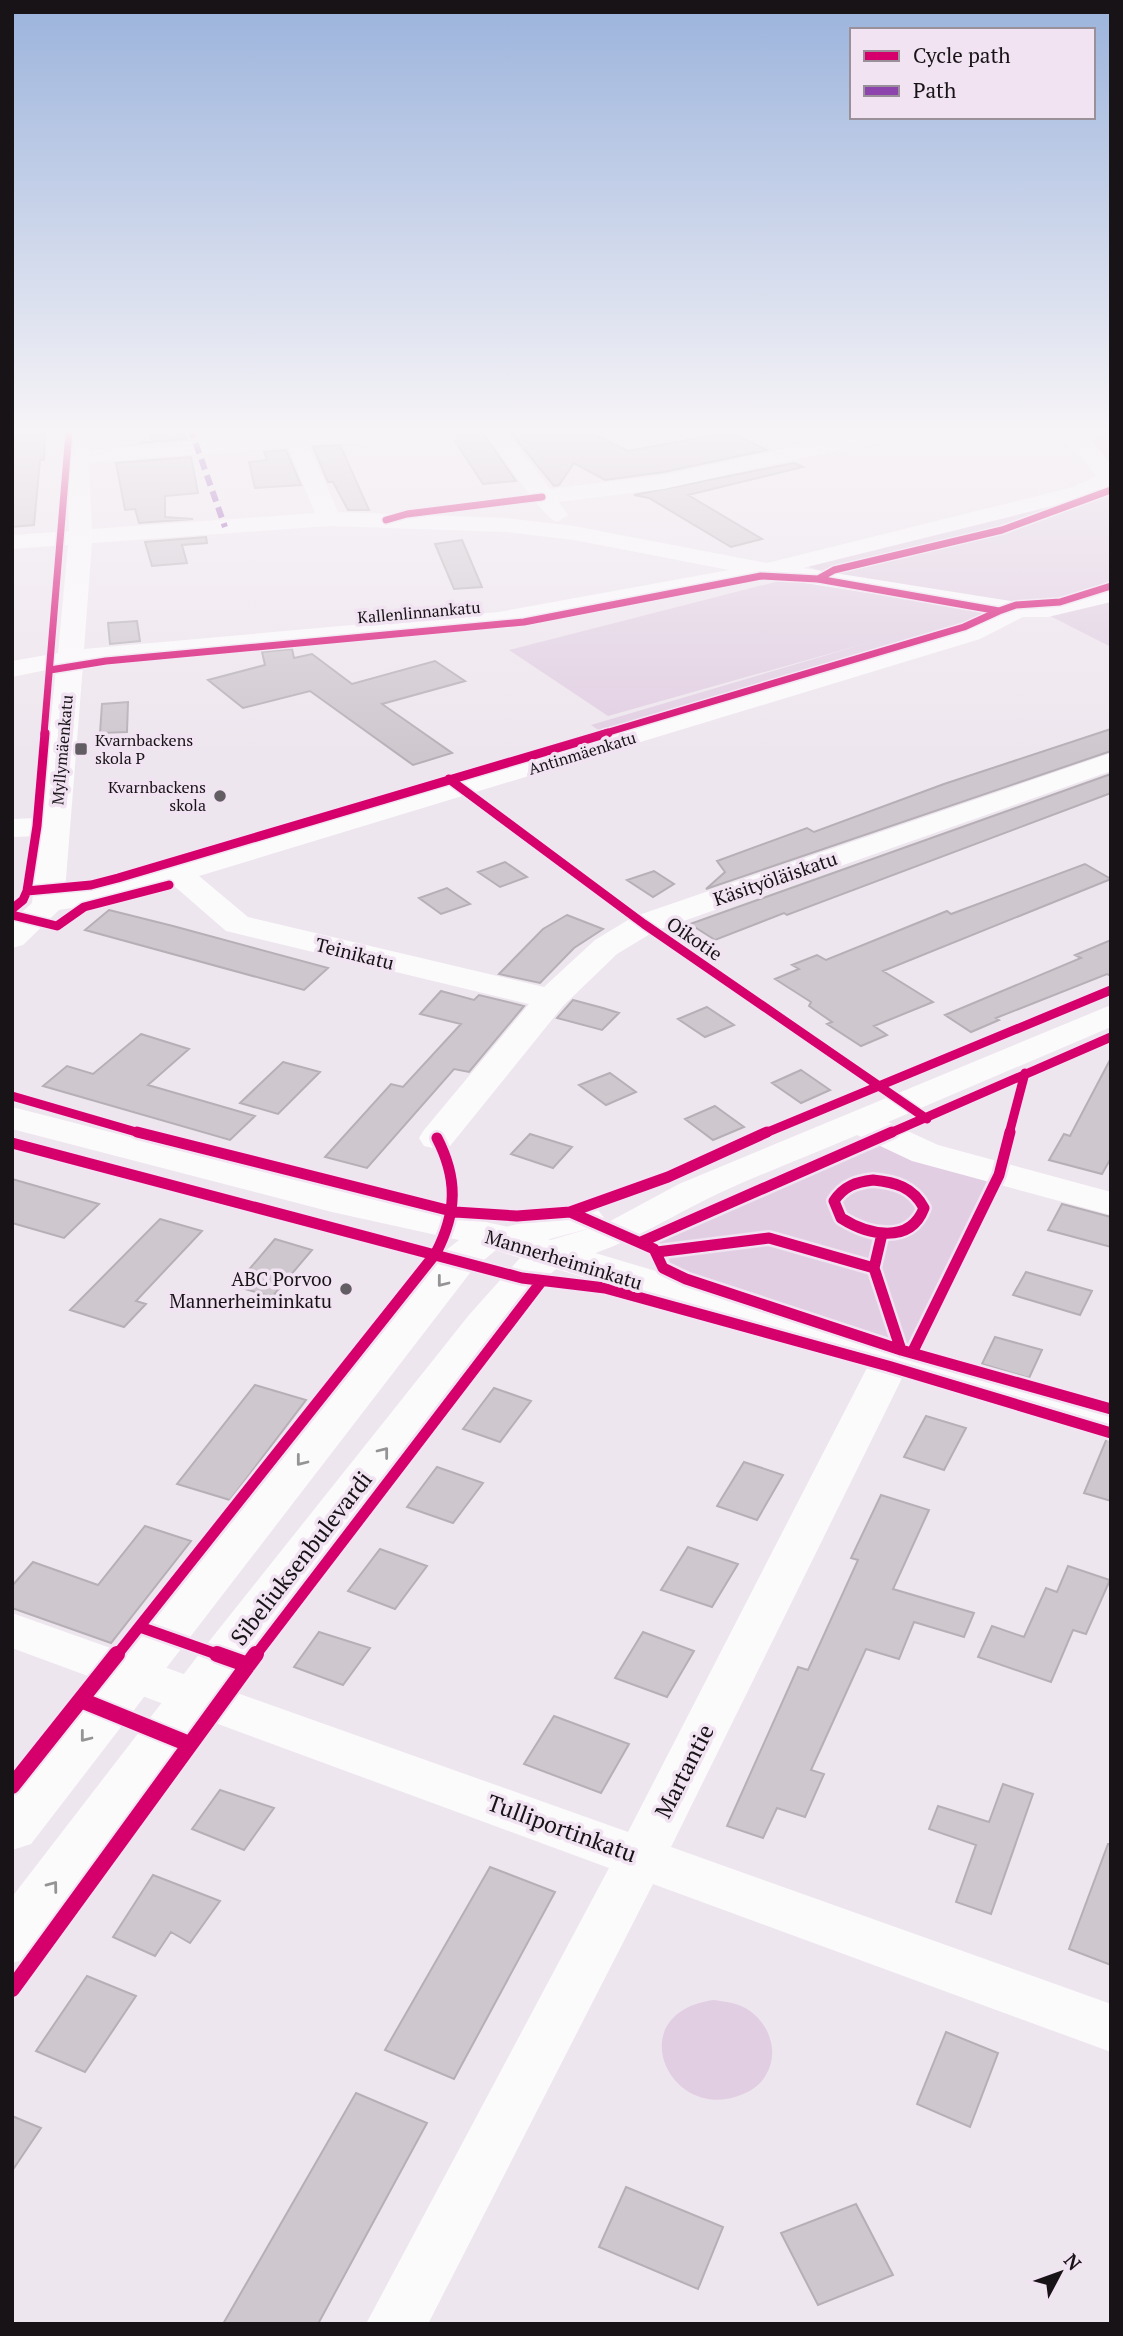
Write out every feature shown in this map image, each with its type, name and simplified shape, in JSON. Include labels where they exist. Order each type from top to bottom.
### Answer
[{"type":"main road","name":"Mannerheiminkatu","points":[[12,1118],[332,1200],[497,1237],[551,1252],[625,1278],[1111,1421]]},
{"type":"main road","points":[[12,1829],[459,1260],[497,1237]]},
{"type":"main road","name":"Sibeliuksenbulevardi","points":[[12,1940],[196,1695],[484,1324],[522,1278],[551,1252]]},
{"type":"street","points":[[12,542],[94,536]]},
{"type":"street","points":[[585,536],[767,570],[1017,609],[1048,610],[1111,595]]},
{"type":"street","name":"Kallenlinnankatu","points":[[12,669],[70,659],[499,620],[767,570],[903,536]]},
{"type":"street","name":"Myllymäenkatu","points":[[48,903],[80,537]]},
{"type":"street","name":"Antinmäenkatu","points":[[48,903],[112,892],[589,751],[971,634],[1002,620],[1017,609]]},
{"type":"street","name":"Käsityöläiskatu","points":[[437,1138],[551,999],[606,947],[644,924],[1111,761]]},
{"type":"street","points":[[12,828],[55,825]]},
{"type":"street","name":"Teinikatu","points":[[176,872],[237,924],[551,999]]},
{"type":"street","points":[[12,938],[43,912],[48,903]]},
{"type":"street","points":[[551,1252],[616,1233],[692,1192],[1111,1015]]},
{"type":"street","points":[[858,1122],[925,1153],[1111,1205]]},
{"type":"street","points":[[497,1237],[692,1192]]},
{"type":"street","name":"Martantie","points":[[397,2324],[641,1856],[888,1366]]},
{"type":"street","name":"Tulliportinkatu","points":[[12,1630],[1111,2028]]},
{"type":"shaded area","points":[[915,536],[964,536],[821,571],[809,567],[813,562]]},
{"type":"shaded area","points":[[985,536],[1111,536],[1111,582],[1057,599],[1010,603],[832,574]]},
{"type":"shaded area","points":[[787,579],[980,610],[988,614],[987,617],[956,628],[603,733],[591,725],[871,642],[608,716],[509,650]]},
{"type":"shaded area","points":[[1111,600],[1111,647],[1050,616]]},
{"type":"shaded area","points":[[869,1139],[987,1181],[908,1344],[671,1266],[667,1254],[649,1240]]},
{"type":"shaded area","points":[[714,2000],[733,2003],[750,2011],[764,2026],[771,2044],[771,2063],[762,2081],[746,2093],[735,2097],[711,2099],[690,2092],[674,2079],[664,2061],[662,2042],[669,2023],[686,2008]]},
{"type":"building","points":[[713,536],[757,536],[762,539],[731,547]]},
{"type":"building","points":[[206,537],[207,543],[182,545],[187,563],[152,566],[145,542]]},
{"type":"building","points":[[462,540],[482,587],[454,589],[435,544]]},
{"type":"building","points":[[137,621],[140,641],[110,644],[108,623]]},
{"type":"building","points":[[292,649],[294,658],[312,654],[352,684],[435,661],[465,681],[382,704],[452,753],[413,765],[310,691],[243,708],[208,680],[265,665],[262,652]]},
{"type":"building","points":[[128,702],[127,732],[100,733],[102,704]]},
{"type":"building","points":[[1111,729],[1111,751],[706,889],[725,872],[717,861],[807,828],[814,832],[944,784]]},
{"type":"building","points":[[1111,774],[1111,793],[787,915],[784,913],[715,940],[690,924]]},
{"type":"building","points":[[505,862],[527,877],[500,887],[478,872]]},
{"type":"building","points":[[1085,864],[1111,879],[883,971],[933,1002],[874,1026],[887,1035],[861,1046],[827,1024],[832,1022],[809,1006],[811,1002],[775,979],[799,969],[792,965],[817,955],[826,960],[947,911],[951,914]]},
{"type":"building","points":[[654,871],[674,884],[653,897],[627,880]]},
{"type":"building","points":[[447,888],[470,904],[441,914],[419,898]]},
{"type":"building","points":[[109,910],[328,968],[304,990],[85,930]]},
{"type":"building","points":[[567,915],[603,929],[574,948],[540,983],[499,974],[543,929]]},
{"type":"building","points":[[1111,940],[1111,976],[1107,974],[996,1018],[999,1020],[971,1032],[945,1015],[1081,958],[1075,955]]},
{"type":"building","points":[[441,991],[474,1000],[479,995],[524,1006],[469,1072],[454,1069],[367,1168],[325,1157],[391,1084],[403,1087],[461,1024],[420,1014]]},
{"type":"building","points":[[573,1000],[619,1013],[602,1030],[557,1018]]},
{"type":"building","points":[[707,1007],[734,1025],[705,1037],[678,1019]]},
{"type":"building","points":[[141,1034],[189,1049],[148,1085],[255,1116],[230,1140],[43,1086],[67,1066],[93,1074]]},
{"type":"building","points":[[1111,1058],[1111,1158],[1102,1174],[1049,1160],[1064,1134],[1070,1136]]},
{"type":"building","points":[[283,1062],[320,1072],[278,1114],[240,1103]]},
{"type":"building","points":[[801,1070],[830,1090],[801,1103],[772,1083]]},
{"type":"building","points":[[610,1073],[636,1092],[606,1105],[579,1085]]},
{"type":"building","points":[[715,1106],[744,1127],[713,1140],[685,1119]]},
{"type":"building","points":[[530,1134],[572,1147],[553,1168],[511,1154]]},
{"type":"building","points":[[12,1179],[99,1204],[64,1238],[12,1223]]},
{"type":"building","points":[[1062,1204],[1111,1217],[1111,1247],[1048,1230]]},
{"type":"building","points":[[160,1219],[202,1231],[136,1301],[146,1304],[124,1327],[70,1310]]},
{"type":"building","points":[[275,1239],[312,1250],[272,1297],[235,1286]]},
{"type":"building","points":[[1026,1272],[1092,1291],[1080,1315],[1013,1295]]},
{"type":"building","points":[[995,1337],[1042,1350],[1029,1378],[982,1364]]},
{"type":"building","points":[[255,1385],[306,1400],[230,1500],[177,1484]]},
{"type":"building","points":[[494,1388],[531,1401],[500,1442],[463,1429]]},
{"type":"building","points":[[926,1416],[966,1428],[944,1470],[904,1457]]},
{"type":"building","points":[[1107,1438],[1111,1438],[1111,1501],[1084,1493]]},
{"type":"building","points":[[744,1462],[783,1475],[757,1520],[717,1506]]},
{"type":"building","points":[[437,1467],[483,1483],[453,1523],[407,1507]]},
{"type":"building","points":[[881,1495],[929,1510],[893,1589],[974,1613],[964,1637],[914,1622],[899,1659],[866,1649],[811,1770],[824,1774],[805,1817],[777,1808],[763,1838],[727,1826],[798,1667],[808,1670],[858,1560],[851,1558]]},
{"type":"building","points":[[145,1526],[191,1541],[111,1643],[12,1608],[12,1586],[33,1562],[98,1585]]},
{"type":"building","points":[[688,1547],[738,1564],[712,1607],[661,1590]]},
{"type":"building","points":[[380,1549],[427,1566],[395,1609],[348,1591]]},
{"type":"building","points":[[1068,1566],[1110,1580],[1086,1634],[1073,1630],[1051,1682],[978,1657],[992,1626],[1024,1637],[1046,1588],[1057,1592]]},
{"type":"building","points":[[319,1632],[370,1648],[343,1685],[294,1667]]},
{"type":"building","points":[[643,1632],[694,1651],[667,1697],[615,1678]]},
{"type":"building","points":[[554,1716],[629,1744],[601,1793],[524,1764]]},
{"type":"building","points":[[1003,1784],[1033,1794],[991,1914],[956,1902],[976,1845],[929,1829],[938,1806],[989,1822]]},
{"type":"building","points":[[220,1790],[274,1808],[244,1850],[192,1829]]},
{"type":"building","points":[[1108,1844],[1111,1844],[1111,1965],[1069,1949]]},
{"type":"building","points":[[490,1867],[555,1892],[454,2079],[385,2050]]},
{"type":"building","points":[[153,1875],[220,1901],[190,1943],[171,1932],[155,1956],[113,1937]]},
{"type":"building","points":[[87,1976],[136,1996],[85,2072],[36,2051]]},
{"type":"building","points":[[946,2032],[998,2053],[970,2127],[917,2104]]},
{"type":"building","points":[[356,2093],[427,2123],[318,2324],[223,2324]]},
{"type":"building","points":[[12,2116],[41,2128],[12,2171]]},
{"type":"building","points":[[626,2187],[723,2227],[698,2289],[599,2247]]},
{"type":"building","points":[[856,2204],[893,2275],[818,2305],[781,2233]]},
{"type":"cycle path","points":[[12,909],[23,900],[27,891],[37,826],[61,536]]},
{"type":"cycle path","points":[[818,579],[834,570],[977,536]]},
{"type":"cycle path","points":[[27,891],[91,885],[118,878],[964,627],[999,611],[818,579],[761,576],[524,622],[106,661],[50,670]]},
{"type":"cycle path","points":[[999,611],[1016,605],[1060,602],[1111,586]]},
{"type":"cycle path","name":"Oikotie","points":[[449,779],[644,924],[927,1119]]},
{"type":"cycle path","points":[[12,915],[57,926],[84,907],[169,885]]},
{"type":"cycle path","points":[[570,1212],[668,1177],[808,1114],[1111,990]]},
{"type":"cycle path","points":[[641,1242],[1111,1037]]},
{"type":"cycle path","points":[[912,1353],[999,1175],[1025,1073]]},
{"type":"cycle path","points":[[12,1096],[170,1142],[455,1212],[517,1216],[570,1212],[654,1249],[663,1268],[686,1279],[901,1350],[1111,1409]]},
{"type":"cycle path","points":[[12,1786],[436,1253],[449,1224],[454,1196],[450,1168],[437,1138]]},
{"type":"cycle path","points":[[12,1143],[436,1253],[522,1278],[605,1288],[888,1366],[1111,1433]]},
{"type":"cycle path","points":[[873,1180],[903,1186],[920,1201],[924,1208],[920,1220],[912,1228],[888,1234],[862,1229],[841,1218],[834,1201],[841,1191],[850,1185],[873,1180]]},
{"type":"cycle path","points":[[882,1234],[874,1268],[901,1350]]},
{"type":"cycle path","points":[[657,1252],[769,1238],[874,1268]]},
{"type":"cycle path","points":[[12,1989],[248,1665],[541,1282]]},
{"type":"cycle path","points":[[140,1627],[248,1665]]},
{"type":"cycle path","points":[[81,1700],[189,1744]]},
{"type":"place","name":"Kvarnbackens skola P","points":[[81,749]]},
{"type":"place","name":"Kvarnbackens skola","points":[[220,796]]},
{"type":"place","name":"ABC Porvoo Mannerheiminkatu","points":[[346,1289]]}]
